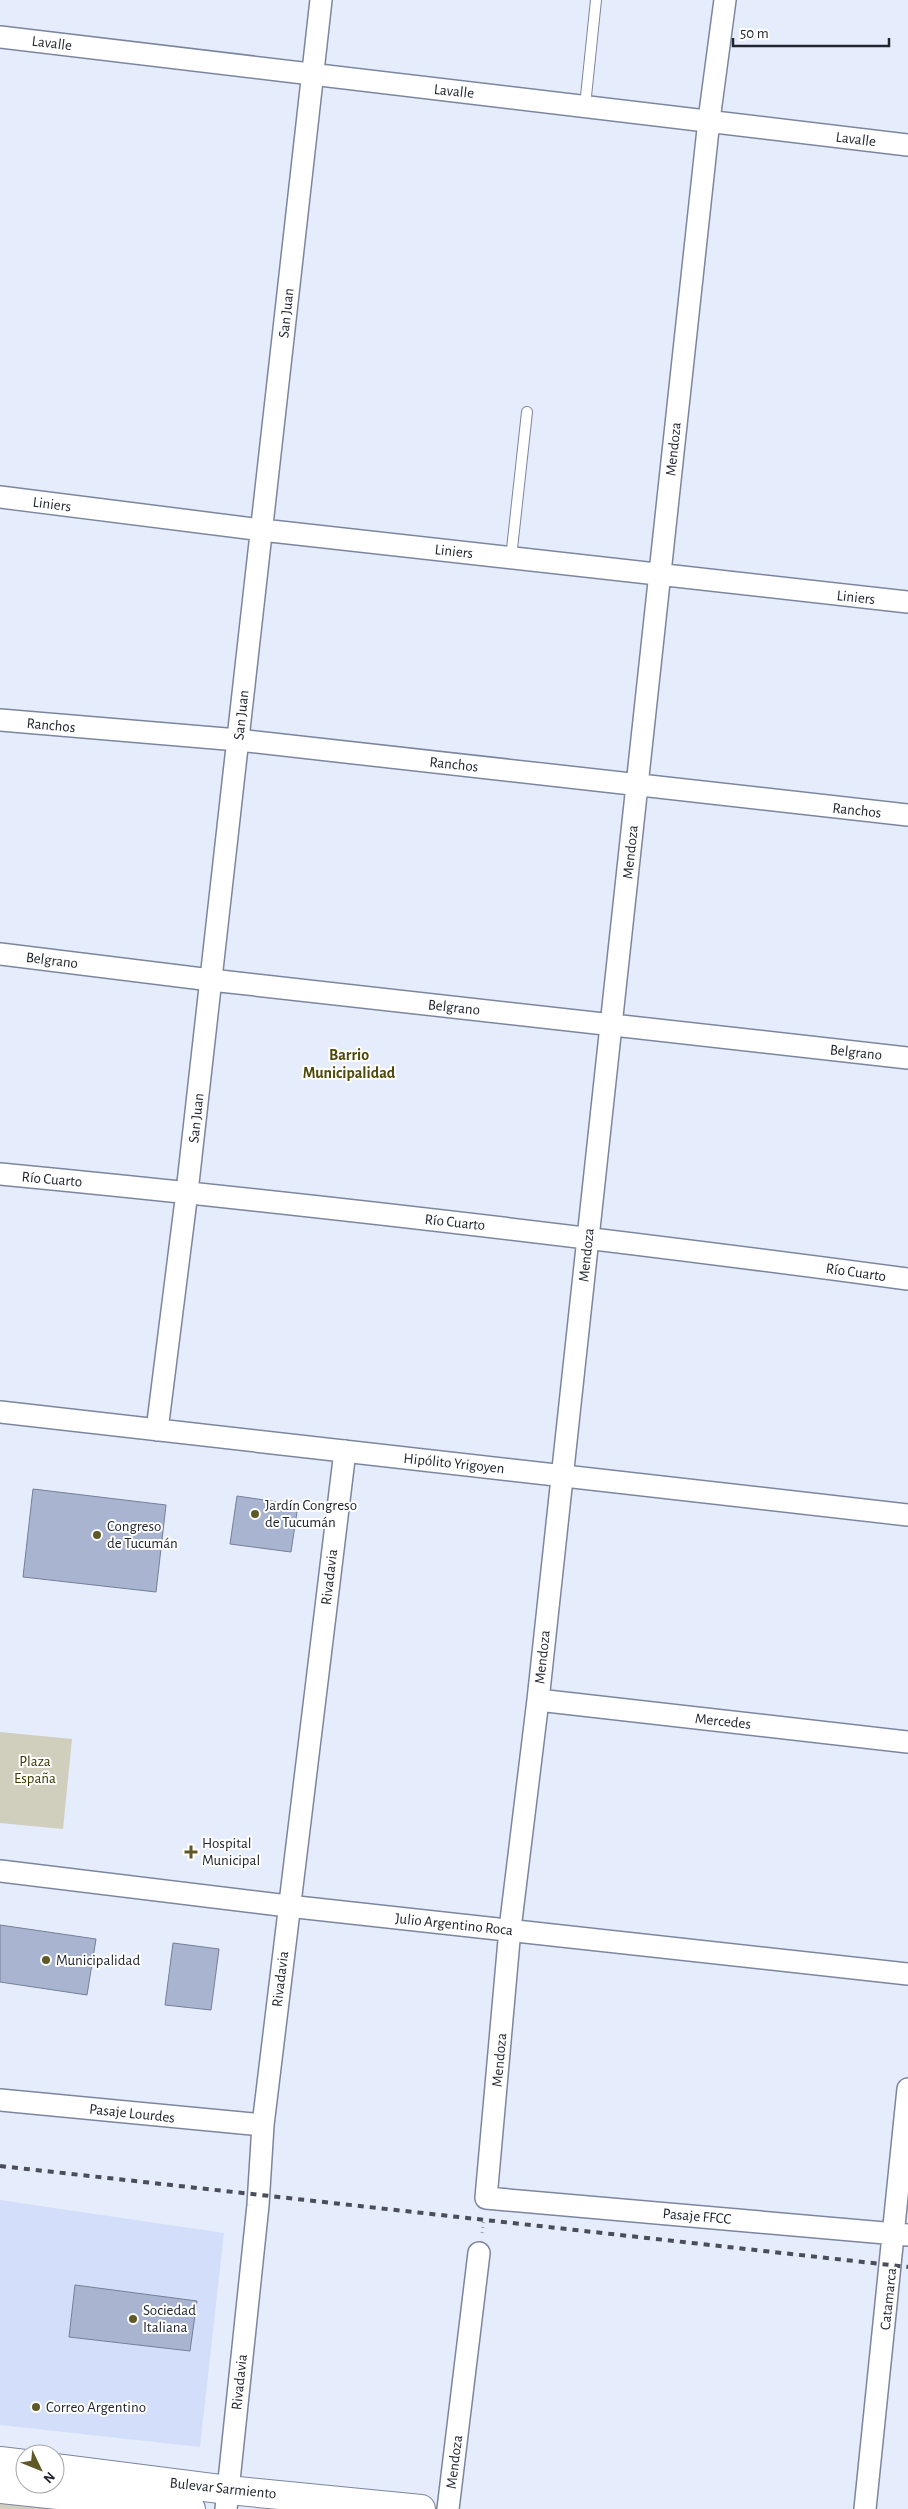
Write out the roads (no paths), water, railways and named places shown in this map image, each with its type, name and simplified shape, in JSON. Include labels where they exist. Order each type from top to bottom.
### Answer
[{"type":"main road","points":[[0,2461],[15,2463]]},
{"type":"main road","name":"Bulevar Sarmiento","points":[[65,2470],[227,2499],[421,2509]]},
{"type":"main road","name":"Bulevar Sarmiento","points":[[0,2489],[191,2509]]},
{"type":"street","name":"San Juan","points":[[157,1430],[187,1192],[321,0]]},
{"type":"street","name":"Mendoza","points":[[486,2198],[510,1929],[538,1700],[709,120],[724,0]]},
{"type":"street","name":"Lavalle","points":[[0,37],[313,76],[709,120],[908,145]]},
{"type":"street","name":"Liniers","points":[[0,497],[262,530],[908,602]]},
{"type":"street","name":"Ranchos","points":[[0,720],[238,740],[908,816]]},
{"type":"street","name":"Belgrano","points":[[0,954],[211,980],[908,1058]]},
{"type":"street","name":"Río Cuarto","points":[[0,1174],[187,1192],[588,1237],[908,1279]]},
{"type":"street","name":"Hipólito Yrigoyen","points":[[0,1412],[908,1515]]},
{"type":"street","name":"Rivadavia","points":[[227,2499],[258,2205],[263,2125],[288,1906],[345,1451]]},
{"type":"street","name":"Mercedes","points":[[538,1700],[908,1742]]},
{"type":"street","name":"Julio Argentino Roca","points":[[0,1871],[288,1906],[908,1974]]},
{"type":"street","name":"Catamarca","points":[[865,2509],[901,2234],[908,2090]]},
{"type":"street","name":"Pasaje Lourdes","points":[[0,2100],[263,2125]]},
{"type":"street","name":"Pasaje FFCC","points":[[486,2198],[901,2234]]},
{"type":"street","name":"Mendoza","points":[[448,2509],[479,2253]]},
{"type":"lane","points":[[585,106],[596,0]]},
{"type":"lane","points":[[511,558],[527,412]]},
{"type":"railway","points":[[0,2166],[908,2267]]},
{"type":"place","name":"Jardín Congreso de Tucumán","points":[[255,1514]]},
{"type":"place","name":"Congreso de Tucumán","points":[[97,1535]]},
{"type":"place","name":"Hospital Municipal","points":[[191,1852]]},
{"type":"place","name":"Municipalidad","points":[[46,1960]]},
{"type":"place","name":"Sociedad Italiana","points":[[133,2319]]},
{"type":"place","name":"Correo Argentino","points":[[36,2407]]},
{"type":"district","name":"Barrio Municipalidad","points":[[349,1063]]},
{"type":"park label","name":"Plaza España","points":[[35,1770]]}]
